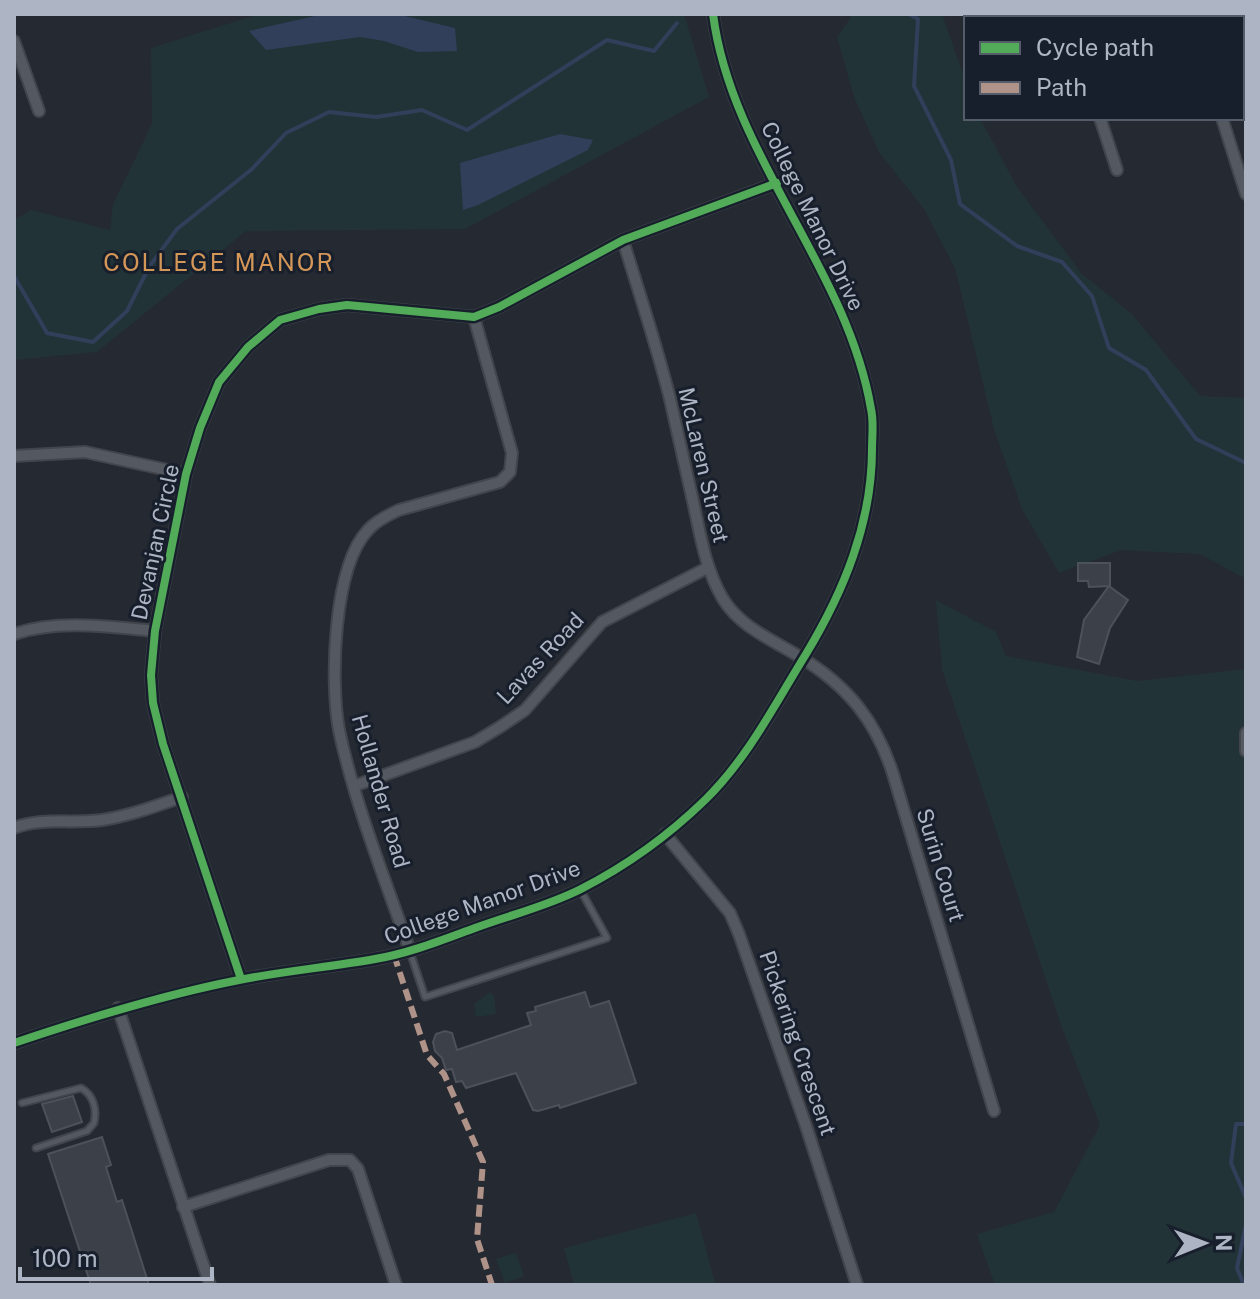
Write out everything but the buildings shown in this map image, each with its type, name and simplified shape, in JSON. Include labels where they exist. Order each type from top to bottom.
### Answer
[{"type":"street","name":"College Manor Drive","points":[[14,1043],[118,1008],[241,979],[377,959],[410,951],[580,889],[642,854],[705,800],[734,768],[768,718],[824,624],[841,588],[866,517],[872,476],[872,413],[863,369],[840,306],[725,76],[713,14]]},
{"type":"street","points":[[14,41],[39,111]]},
{"type":"street","points":[[1101,120],[1117,170]]},
{"type":"street","points":[[1223,120],[1246,194]]},
{"type":"street","name":"Devanjan Circle","points":[[241,979],[163,744],[153,703],[151,675],[155,631],[186,474],[219,382],[248,347],[280,320],[347,305],[474,317],[499,307],[623,240],[777,183]]},
{"type":"street","name":"McLaren Street","points":[[623,240],[669,396],[707,568],[724,601],[742,620],[761,635],[803,658]]},
{"type":"street","name":"Hollander Road","points":[[410,951],[354,786],[339,729],[335,688],[341,587],[355,550],[368,529],[383,518],[399,510],[500,482],[510,472],[512,453],[474,317]]},
{"type":"street","points":[[14,456],[85,452],[186,474]]},
{"type":"street","name":"Lavas Road","points":[[354,786],[475,742],[500,727],[525,710],[602,622],[707,568]]},
{"type":"street","points":[[14,634],[40,627],[155,631]]},
{"type":"street","name":"Surin Court","points":[[803,658],[849,695],[874,726],[883,745],[994,1111]]},
{"type":"street","points":[[1246,733],[1246,751]]},
{"type":"street","points":[[14,828],[30,822],[99,820],[136,813],[182,797]]},
{"type":"street","name":"Pickering Crescent","points":[[665,834],[730,913],[739,934],[797,1098],[857,1285]]},
{"type":"street","points":[[118,1008],[210,1285]]},
{"type":"street","points":[[183,1207],[329,1160],[350,1160],[358,1169],[396,1285]]},
{"type":"lane","points":[[410,951],[425,997],[607,938],[580,889]]},
{"type":"lane","points":[[22,1103],[81,1088],[88,1092],[95,1107],[94,1123],[87,1131],[36,1148]]},
{"type":"shaded area","points":[[259,14],[684,14],[709,97],[465,229],[246,231],[97,352],[14,360],[14,220],[31,210],[110,230],[113,204],[152,124],[151,48]]},
{"type":"shaded area","points":[[849,14],[942,14],[964,77],[964,120],[981,120],[1017,187],[1082,274],[1131,313],[1200,396],[1246,398],[1246,579],[1200,554],[1121,550],[1059,573],[1022,509],[994,429],[955,268],[924,209],[879,152],[854,97],[837,37],[851,17]]},
{"type":"shaded area","points":[[936,600],[996,632],[1006,656],[1137,681],[1246,669],[1246,1285],[995,1285],[977,1234],[1054,1212],[1100,1125],[1061,1025],[942,669]]},
{"type":"shaded area","points":[[490,992],[494,996],[496,1014],[476,1017],[474,1004]]},
{"type":"shaded area","points":[[696,1213],[715,1283],[574,1285],[564,1248]]},
{"type":"shaded area","points":[[516,1253],[524,1276],[505,1283],[496,1259]]},
{"type":"water","points":[[324,14],[396,14],[455,28],[457,51],[418,52],[360,37],[266,50],[249,31]]},
{"type":"water","points":[[560,134],[593,140],[588,150],[463,210],[460,163]]},
{"type":"waterway","points":[[909,14],[918,19],[914,86],[951,160],[960,204],[1017,246],[1062,262],[1092,296],[1109,348],[1146,370],[1196,439],[1246,463]]},
{"type":"waterway","points":[[14,276],[47,333],[93,342],[127,311],[149,267],[177,229],[252,169],[286,133],[329,112],[376,117],[422,110],[467,130],[607,40],[654,51],[677,23]]},
{"type":"waterway","points":[[1246,1124],[1236,1124],[1231,1163],[1246,1198]]},
{"type":"waterway","points":[[1244,1285],[1237,1268],[1246,1224]]},
{"type":"marked path","points":[[394,955],[427,1055],[444,1074],[483,1162],[477,1239],[492,1285]]},
{"type":"cycle path","points":[[14,1043],[125,1008],[210,986],[401,953],[555,900],[631,860],[662,837],[705,800],[748,749],[820,630],[844,581],[867,503],[872,419],[858,357],[839,307],[742,116],[724,66],[713,14]]},
{"type":"cycle path","points":[[241,979],[163,744],[153,703],[151,675],[155,631],[186,474],[219,382],[248,347],[280,320],[347,305],[474,317],[499,307],[623,240],[777,183]]},
{"type":"district","name":"COLLEGE MANOR","points":[[219,263]]}]
